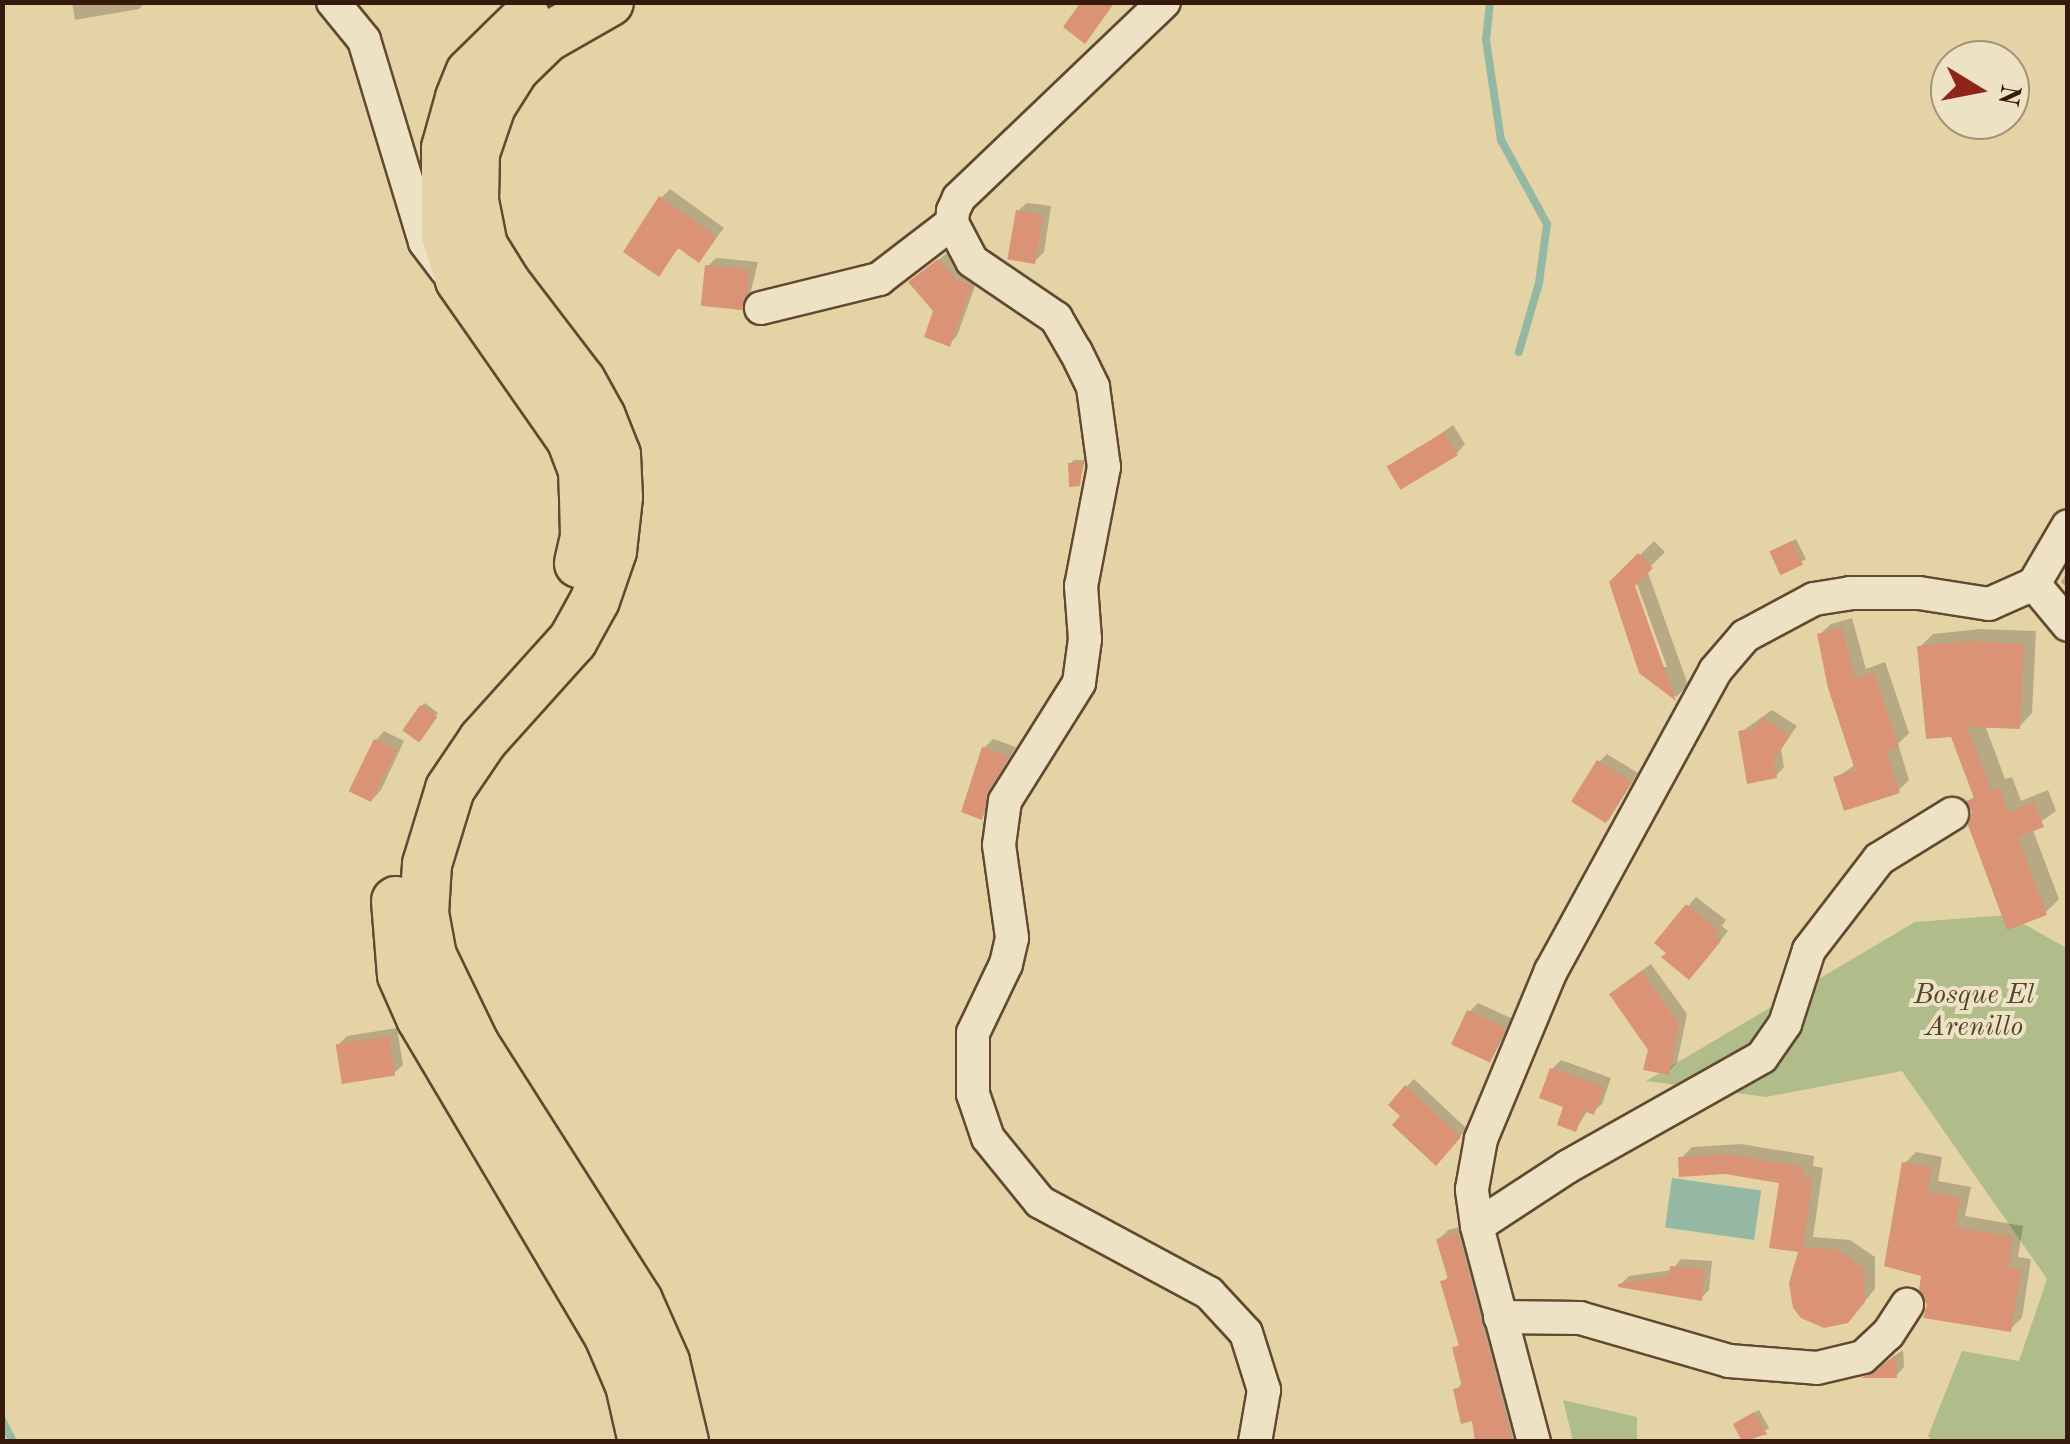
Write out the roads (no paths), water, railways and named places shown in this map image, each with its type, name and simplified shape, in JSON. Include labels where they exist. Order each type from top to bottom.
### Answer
[{"type":"highway","points":[[550,2],[496,44],[470,73],[446,148],[446,235],[460,280],[571,439],[582,470],[585,537],[571,586],[556,615],[464,722],[431,780],[406,838],[396,891],[396,938],[402,974],[421,1018],[609,1336],[630,1385],[642,1442]]},
{"type":"highway","points":[[609,2],[546,38],[515,68],[491,106],[475,153],[474,201],[491,258],[581,380],[601,416],[616,455],[618,498],[612,551],[595,600],[572,640],[483,740],[450,789],[427,864],[424,913],[432,956],[475,1046],[638,1300],[664,1362],[684,1442]]},
{"type":"street","points":[[333,2],[364,40],[425,242],[439,264],[460,280]]},
{"type":"street","points":[[762,308],[879,279],[952,224],[959,198],[1164,2]]},
{"type":"street","points":[[952,224],[972,261],[1056,318],[1093,387],[1104,467],[1081,586],[1085,640],[1079,683],[1060,717],[1025,762],[1005,800],[999,846],[1012,938],[1006,964],[973,1033],[973,1094],[988,1138],[1040,1202],[1209,1293],[1246,1333],[1264,1390],[1255,1442]]},
{"type":"street","points":[[1534,1442],[1477,1226],[1472,1188],[1481,1139],[1544,986],[1716,671],[1745,636],[1814,599],[1850,593],[1919,594],[1989,604],[2034,584],[2068,526]]},
{"type":"street","points":[[2034,584],[2068,625]]},
{"type":"street","points":[[1477,1226],[1567,1167],[1762,1057],[1785,1024],[1810,950],[1878,859],[1952,814]]},
{"type":"street","points":[[1500,1316],[1580,1318],[1729,1361],[1817,1368],[1863,1357],[1888,1334],[1907,1305]]},
{"type":"waterway","points":[[1490,2],[1486,40],[1501,140],[1547,224],[1539,283],[1519,352]]},
{"type":"waterway","points":[[2,1420],[13,1442]]},
{"type":"park label","name":"Bosque El Arenillo","points":[[1974,1012]]}]
